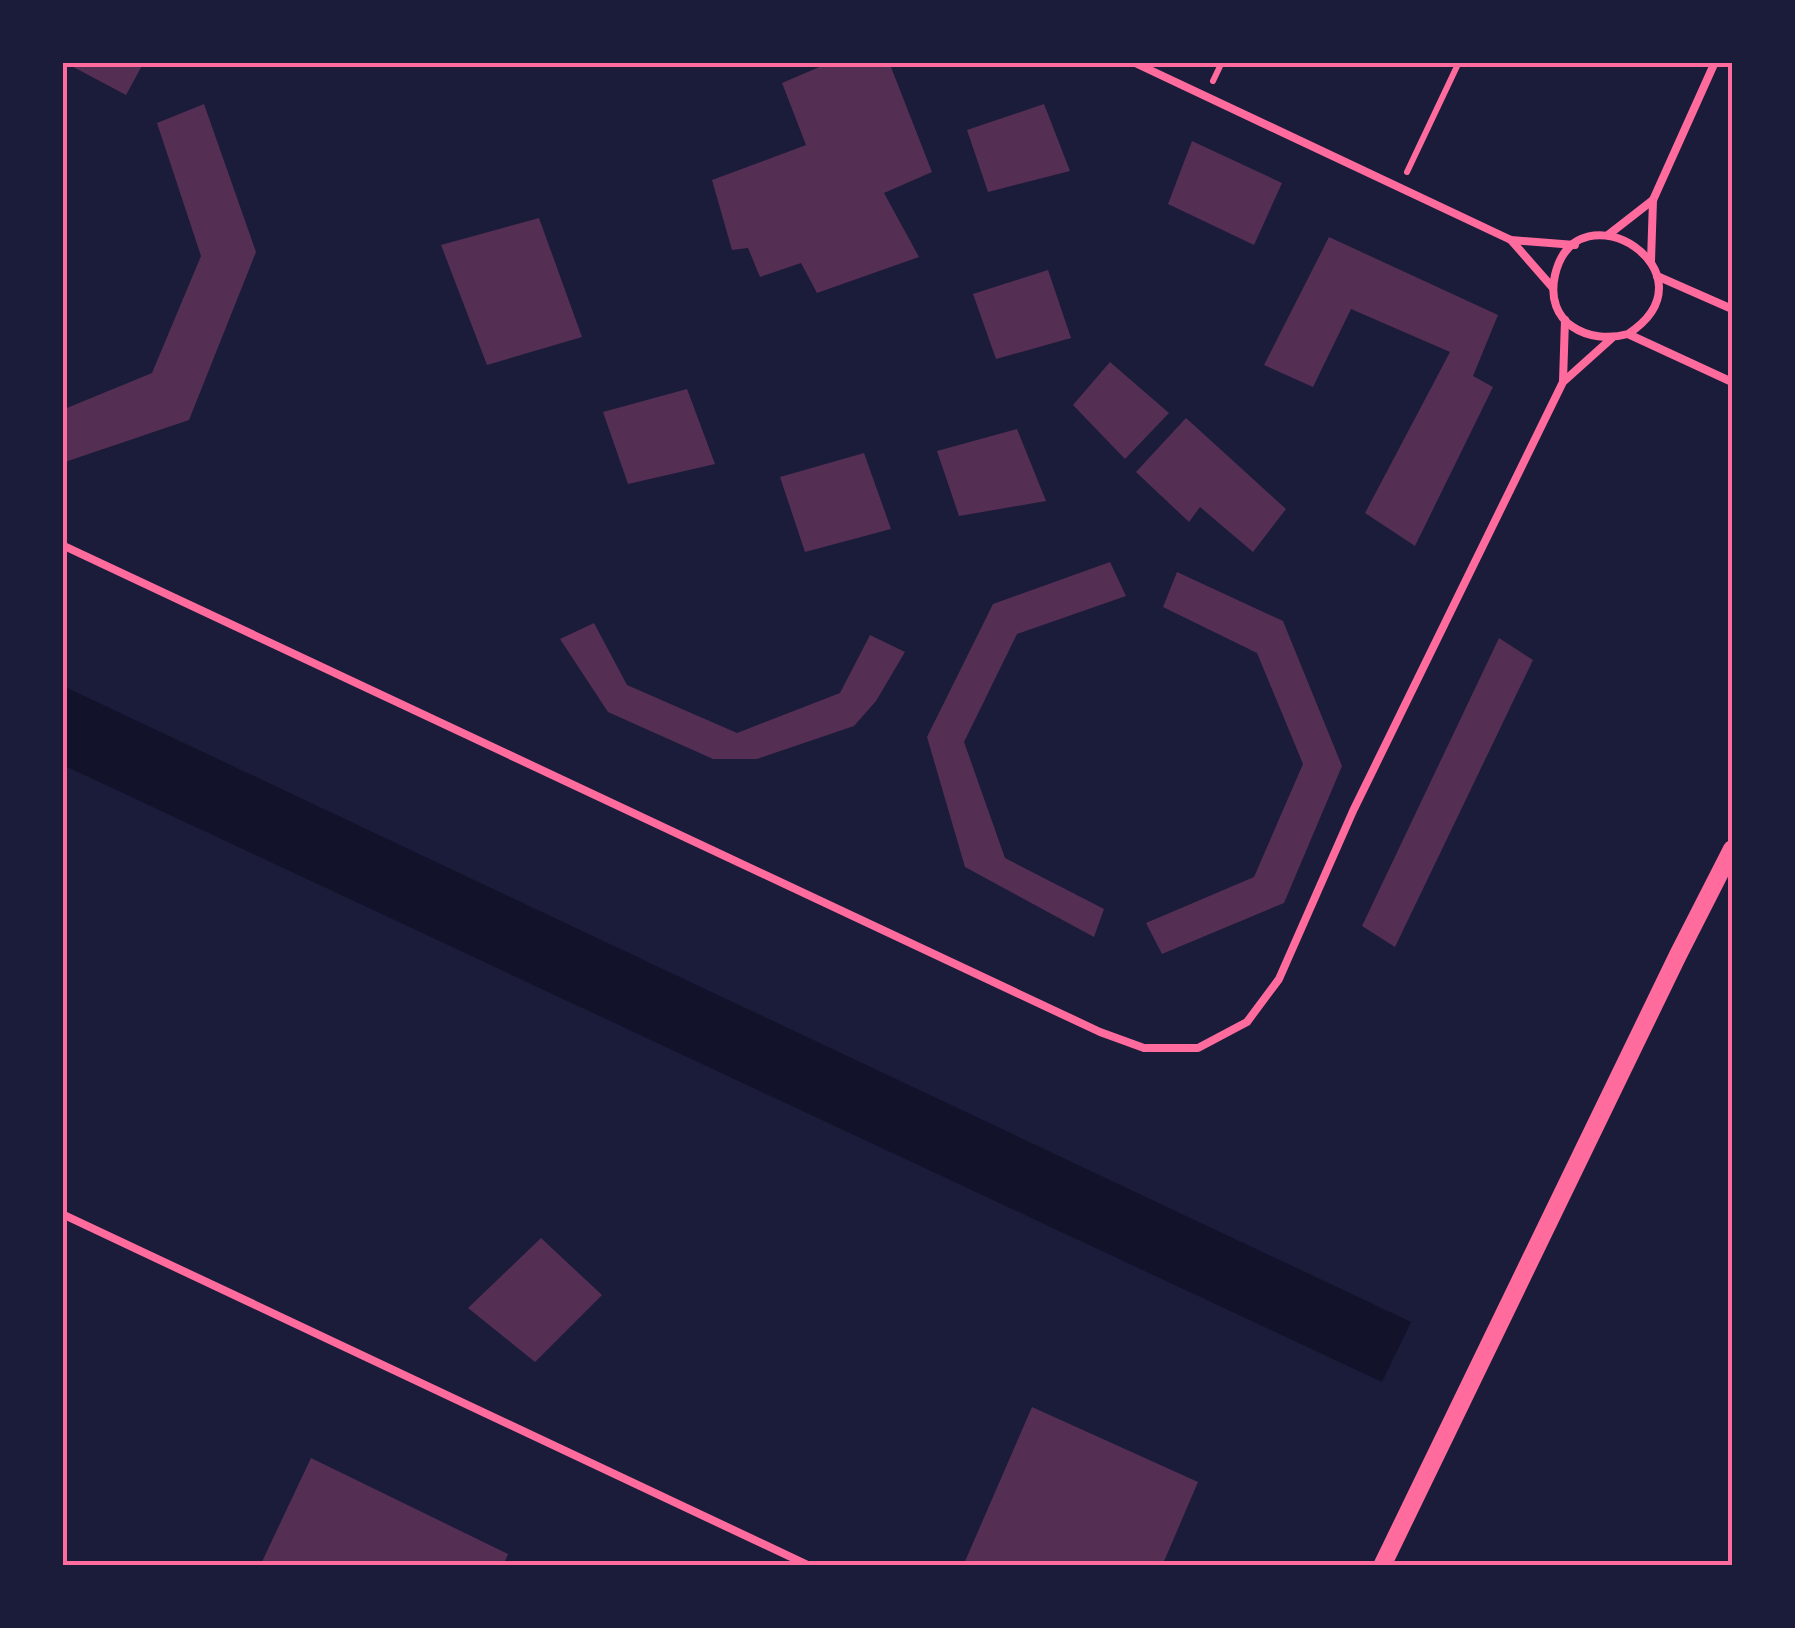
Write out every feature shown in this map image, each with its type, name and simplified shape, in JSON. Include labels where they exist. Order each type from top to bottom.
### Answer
[{"type":"street","points":[[1382,1566],[1732,850]]},
{"type":"lane","points":[[1133,62],[1511,240],[1576,244]]},
{"type":"lane","points":[[1651,261],[1652,200],[1715,62]]},
{"type":"lane","points":[[1608,235],[1652,200]]},
{"type":"lane","points":[[1608,235],[1625,238],[1640,247],[1657,276],[1658,294],[1642,324],[1628,334],[1594,338],[1565,320],[1556,305],[1553,288],[1563,256],[1591,237],[1608,235]]},
{"type":"lane","points":[[1511,240],[1553,288]]},
{"type":"lane","points":[[1657,276],[1732,308]]},
{"type":"lane","points":[[1563,382],[1565,320]]},
{"type":"lane","points":[[1628,334],[1732,382]]},
{"type":"lane","points":[[62,545],[1100,1032],[1144,1048],[1198,1048],[1247,1022],[1278,978],[1353,811],[1563,382],[1612,338]]},
{"type":"lane","points":[[62,1214],[810,1566]]},
{"type":"path","points":[[1400,187],[1458,62]]},
{"type":"shaded area","points":[[63,686],[1411,1322],[1382,1382],[63,765]]},
{"type":"building","points":[[64,62],[144,62],[126,95]]},
{"type":"building","points":[[831,62],[889,62],[932,172],[884,193],[919,257],[817,293],[801,263],[760,277],[748,248],[732,250],[712,180],[806,145],[782,83]]},
{"type":"building","points":[[204,104],[256,252],[189,420],[62,463],[62,410],[152,373],[201,256],[157,123]]},
{"type":"building","points":[[1044,104],[1070,171],[988,192],[967,130]]},
{"type":"building","points":[[1192,141],[1282,183],[1254,245],[1168,204]]},
{"type":"building","points":[[539,218],[582,337],[487,365],[441,245]]},
{"type":"building","points":[[1329,237],[1498,315],[1473,376],[1493,387],[1415,546],[1365,513],[1450,352],[1351,309],[1313,387],[1264,365]]},
{"type":"building","points":[[1048,270],[1071,338],[996,359],[973,294]]},
{"type":"building","points":[[1110,362],[1169,413],[1125,459],[1073,405]]},
{"type":"building","points":[[687,389],[715,464],[628,484],[603,412]]},
{"type":"building","points":[[1186,418],[1286,509],[1253,552],[1200,507],[1189,522],[1136,472]]},
{"type":"building","points":[[1017,429],[1046,501],[959,516],[937,451]]},
{"type":"building","points":[[864,453],[891,529],[805,552],[780,477]]},
{"type":"building","points":[[1110,562],[1126,596],[1017,634],[964,742],[1005,858],[1104,909],[1094,937],[965,867],[927,737],[993,604]]},
{"type":"building","points":[[1177,572],[1283,621],[1342,766],[1284,903],[1162,954],[1146,923],[1254,877],[1303,764],[1257,653],[1163,607]]},
{"type":"building","points":[[594,623],[627,685],[737,733],[840,693],[870,635],[905,652],[876,701],[854,726],[757,759],[713,759],[608,712],[560,639]]},
{"type":"building","points":[[1499,638],[1533,660],[1395,947],[1362,926]]},
{"type":"building","points":[[541,1238],[602,1295],[535,1362],[468,1308]]},
{"type":"building","points":[[1032,1407],[1198,1482],[1162,1566],[963,1566]]},
{"type":"building","points":[[311,1458],[508,1554],[503,1566],[260,1566]]}]
